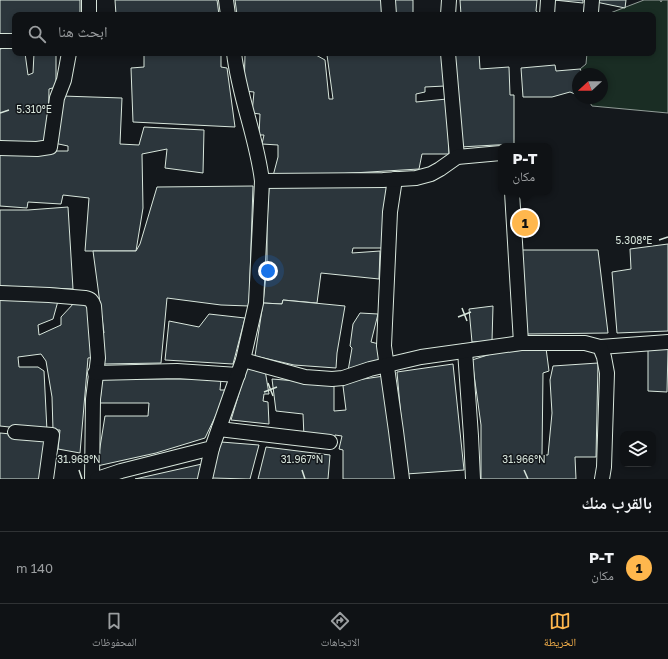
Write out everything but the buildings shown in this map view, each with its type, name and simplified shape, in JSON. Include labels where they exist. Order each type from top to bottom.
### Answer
[{"type":"street","points":[[88,0],[89,12]]},
{"type":"street","points":[[226,0],[228,12]]},
{"type":"street","points":[[388,0],[389,12]]},
{"type":"street","points":[[448,12],[449,0]]},
{"type":"street","points":[[547,12],[548,0]]},
{"type":"street","points":[[0,41],[12,41]]},
{"type":"street","points":[[0,148],[37,149],[50,147],[57,98],[64,80],[68,56]]},
{"type":"street","points":[[205,479],[212,448],[243,360],[256,303],[262,181],[260,164],[236,74],[234,56]]},
{"type":"street","points":[[448,56],[457,157]]},
{"type":"street","points":[[262,181],[395,180],[416,178],[431,174],[457,157],[498,153]]},
{"type":"street","points":[[395,180],[390,212],[384,346],[402,479]]},
{"type":"street","points":[[512,195],[521,343]]},
{"type":"street","points":[[0,293],[90,298],[92,301],[94,306],[98,347],[98,358],[95,373],[92,479]]},
{"type":"street","points":[[243,360],[305,377],[332,379],[343,378],[370,369],[421,357],[521,343],[585,343],[600,347],[668,342]]},
{"type":"street","points":[[600,347],[604,357],[607,373],[604,467],[602,479]]},
{"type":"street","points":[[465,351],[473,479]]},
{"type":"street","points":[[95,373],[177,371],[238,375]]},
{"type":"street","points":[[219,429],[330,442]]},
{"type":"street","points":[[15,432],[52,435],[46,479]]},
{"type":"street","points":[[97,479],[212,448]]},
{"type":"green space","points":[[644,0],[660,0],[661,2],[662,0],[668,0],[668,113],[592,106],[591,104],[608,104],[608,68],[581,68],[586,64],[587,56],[656,56],[656,12],[613,12]]},
{"type":"place","name":"P-T","points":[[525,223]]}]
